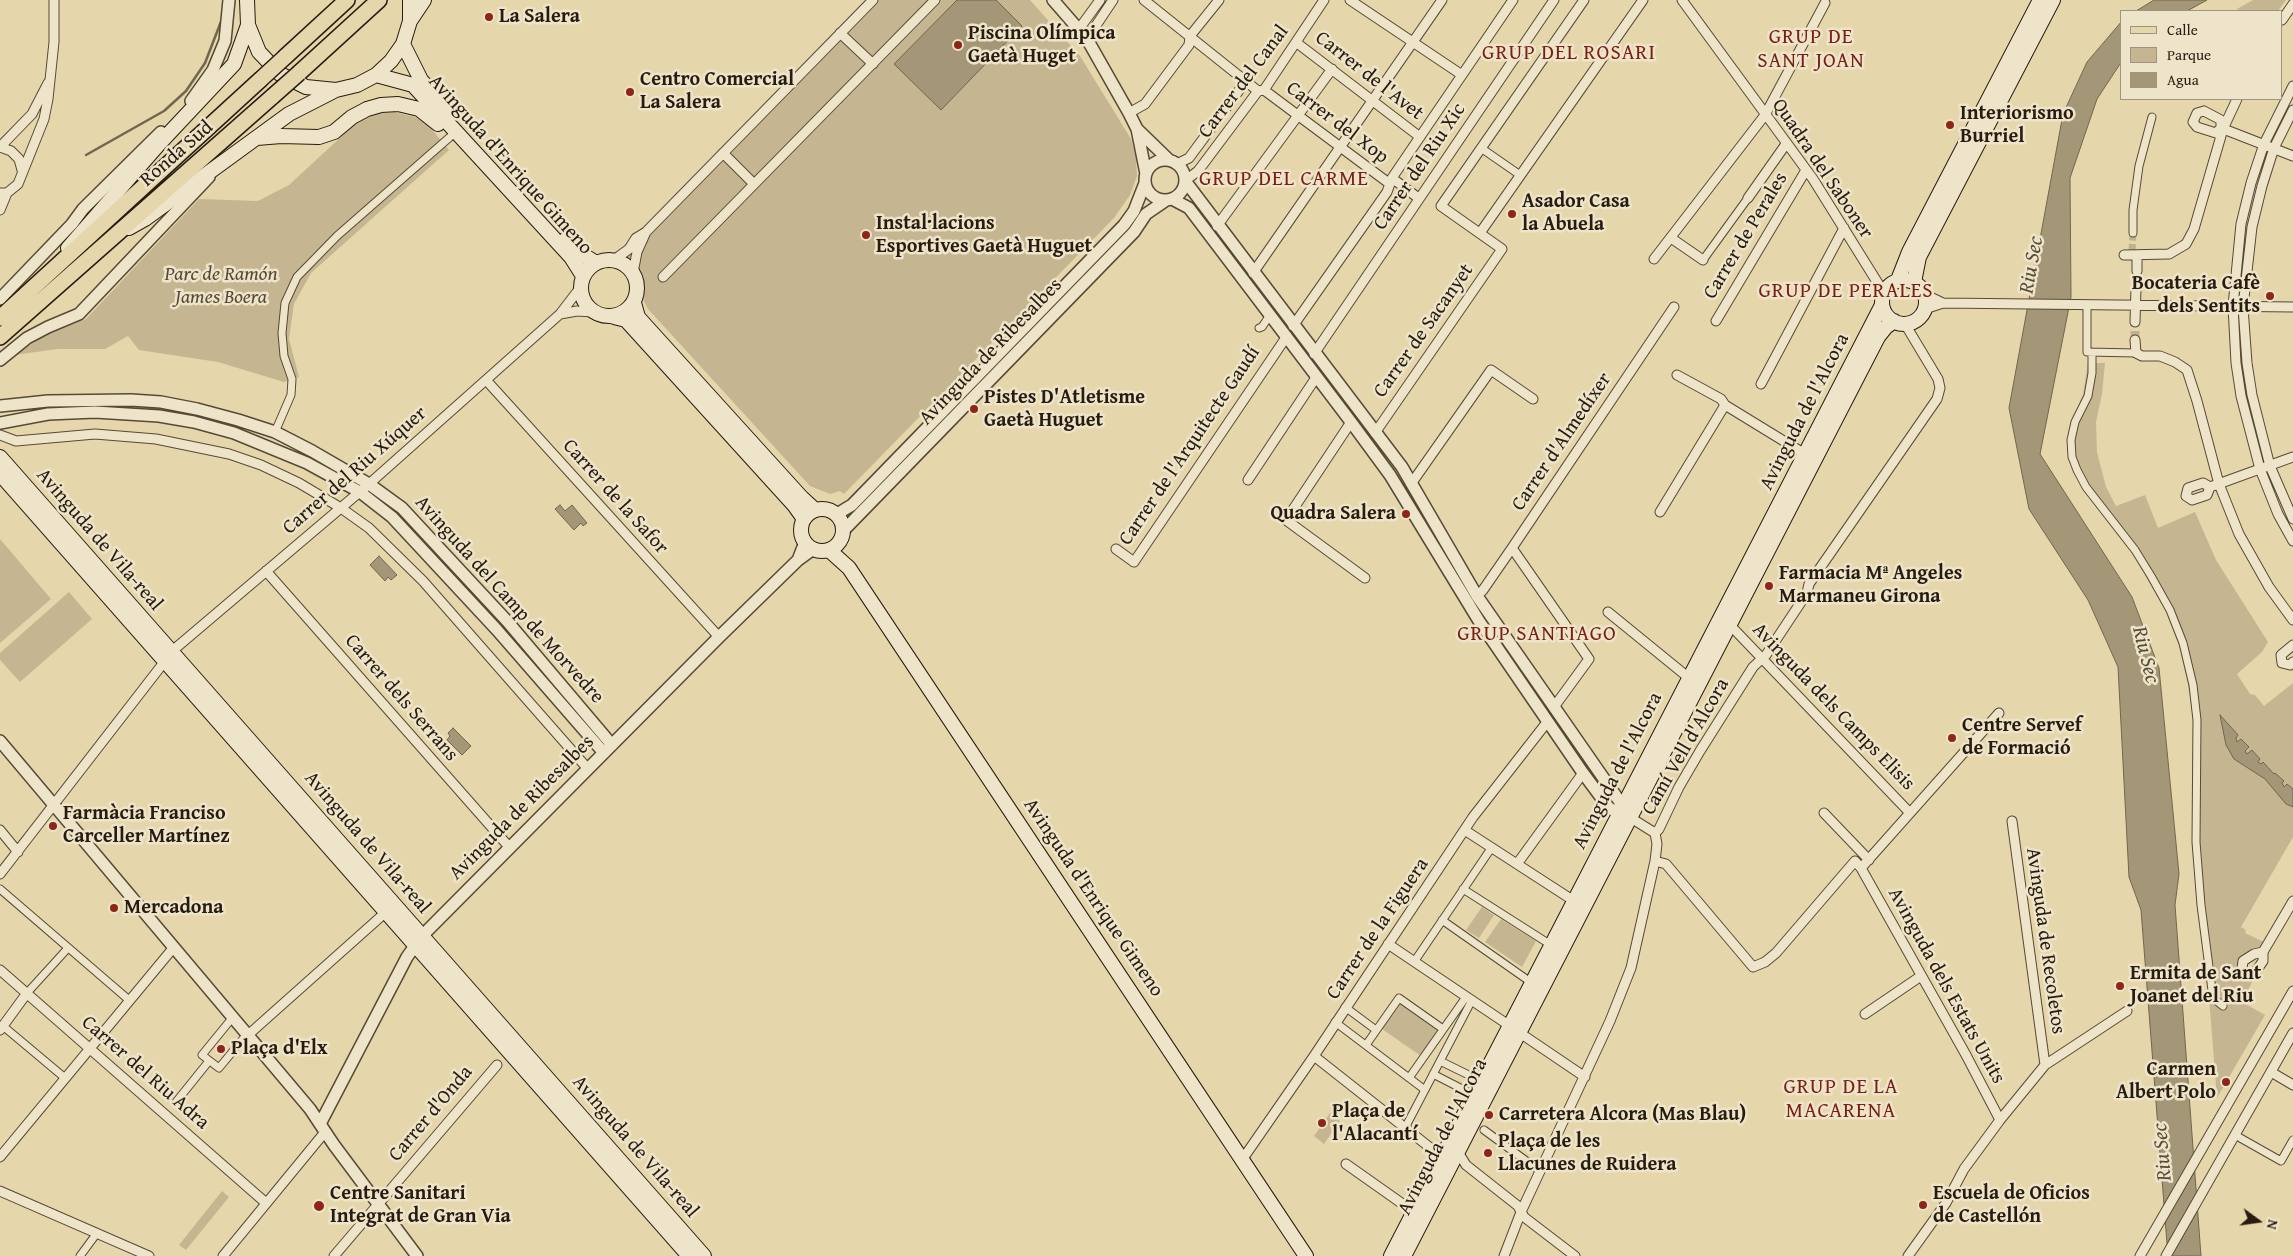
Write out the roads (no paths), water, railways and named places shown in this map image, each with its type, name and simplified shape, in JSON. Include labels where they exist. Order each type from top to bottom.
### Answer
[{"type":"main road","points":[[247,0],[248,25],[260,52],[280,74],[306,87],[336,90]]},
{"type":"main road","name":"Ronda Sud","points":[[0,318],[28,295],[347,0]]},
{"type":"main road","points":[[410,0],[410,21]]},
{"type":"main road","points":[[111,238],[145,219],[290,114],[336,90],[357,85],[376,75],[391,61],[403,44],[410,21],[424,0]]},
{"type":"main road","points":[[1914,282],[1919,258],[2054,0]]},
{"type":"main road","name":"Avinguda de l'Alcora","points":[[1404,1256],[1689,678],[1805,454],[1886,290],[1909,252],[2036,1]]},
{"type":"main road","name":"Ronda Sud","points":[[0,336],[374,5]]},
{"type":"main road","points":[[28,295],[159,144],[234,64],[248,25]]},
{"type":"main road","name":"Avinguda d'Enrique Gimeno","points":[[403,44],[421,80],[577,251],[596,263]]},
{"type":"main road","name":"Avinguda d'Enrique Gimeno","points":[[376,75],[413,86],[570,257],[582,282]]},
{"type":"main road","points":[[256,138],[281,136],[319,137],[334,132],[352,117],[367,109],[398,104],[419,109],[432,118],[450,138],[474,152]]},
{"type":"main road","points":[[614,317],[626,312],[634,303],[638,288],[633,272],[625,264],[614,260],[596,263],[582,282],[583,302],[593,312],[603,317],[626,320],[794,505],[804,519]]},
{"type":"main road","points":[[1914,282],[1921,287],[1925,302],[1920,317],[1913,322],[1899,323],[1886,315],[1886,290],[1914,282]]},
{"type":"main road","points":[[634,303],[638,317],[815,510]]},
{"type":"main road","name":"Avinguda de l'Alcora","points":[[1391,1256],[1414,1212],[1451,1158],[1474,1095],[1515,1029],[1532,983],[1551,945],[1730,625],[1878,337],[1886,327],[1899,323]]},
{"type":"main road","name":"Avinguda de Vila-real","points":[[0,457],[386,912],[418,940],[704,1256]]},
{"type":"main road","name":"Avinguda de Vila-real","points":[[0,474],[168,656],[418,940],[689,1256]]},
{"type":"main road","points":[[827,509],[837,514],[842,522],[838,541],[809,546],[801,531],[804,519],[815,510],[827,509]]},
{"type":"main road","name":"Avinguda d'Enrique Gimeno","points":[[838,541],[845,563],[1306,1256]]},
{"type":"street","points":[[0,210],[3,193],[18,184],[44,119],[54,42],[54,0]]},
{"type":"street","points":[[72,224],[83,210],[199,92],[213,70],[224,41],[229,0]]},
{"type":"street","points":[[614,260],[629,248],[636,238],[646,232],[873,0]]},
{"type":"street","points":[[663,277],[935,0]]},
{"type":"street","points":[[1053,0],[1087,40],[1137,128],[1184,171],[1186,181],[1253,273],[1290,331],[1321,372],[1358,412],[1402,467],[1477,596],[1624,812]]},
{"type":"street","points":[[1079,29],[1100,0]]},
{"type":"street","points":[[1087,40],[1113,0]]},
{"type":"street","name":"Carrer del Xop","points":[[1144,0],[1246,82],[1298,116],[1341,148],[1417,197]]},
{"type":"street","points":[[1129,113],[1145,104],[1189,45],[1190,36],[1219,0]]},
{"type":"street","name":"Carrer del Canal","points":[[1186,181],[1198,171],[1261,91],[1297,43],[1324,0]]},
{"type":"street","points":[[1350,0],[1462,75]]},
{"type":"street","points":[[1242,279],[1253,273],[1442,0]]},
{"type":"street","points":[[1290,331],[1387,192],[1391,181],[1513,0]]},
{"type":"street","name":"Carrer del Riu Xic","points":[[1314,354],[1554,0]]},
{"type":"street","points":[[1584,0],[1441,206],[1480,233],[1642,0]]},
{"type":"street","name":"Quadra del Saboner","points":[[1682,0],[1806,170],[1886,290]]},
{"type":"street","points":[[1654,259],[1765,115],[1825,3]]},
{"type":"street","points":[[2283,19],[2293,4]]},
{"type":"street","points":[[840,33],[873,64]]},
{"type":"street","name":"Carrer de l'Avet","points":[[1297,43],[1420,137]]},
{"type":"street","points":[[1217,226],[1332,69]]},
{"type":"street","points":[[22,170],[19,159],[11,151],[0,147],[32,114],[49,81]]},
{"type":"street","name":"Carrer del Canal","points":[[1173,162],[1189,158],[1246,82]]},
{"type":"street","points":[[2293,86],[2264,144],[2251,183],[2241,224],[2233,306],[2236,363],[2241,396],[2260,469],[2278,514],[2293,541]]},
{"type":"street","points":[[2137,271],[2131,254],[2169,254],[2186,244],[2194,229],[2222,128],[2236,100]]},
{"type":"street","points":[[2293,110],[2274,148],[2262,186],[2252,227],[2244,306],[2247,363],[2252,395],[2270,466],[2293,519]]},
{"type":"street","points":[[2133,233],[2133,210],[2139,166],[2152,117]]},
{"type":"street","points":[[1137,128],[1145,178],[1151,196],[1169,200],[1189,208],[1270,315],[1314,354],[1321,372],[1351,422],[1390,475],[1479,621],[1584,773],[1609,808],[1624,812],[1655,833]]},
{"type":"street","points":[[2222,128],[2293,156]]},
{"type":"street","points":[[275,432],[291,395],[292,379],[284,356],[282,332],[285,303],[297,277],[337,236],[450,138]]},
{"type":"street","points":[[0,299],[72,224],[159,144]]},
{"type":"street","points":[[1671,238],[1703,260],[1786,144]]},
{"type":"street","points":[[1481,148],[1520,175]]},
{"type":"street","points":[[723,153],[754,184]]},
{"type":"street","points":[[1145,178],[1151,166],[1160,161],[1173,162]]},
{"type":"street","points":[[0,360],[27,338],[79,314],[223,162]]},
{"type":"street","name":"Carrer de Perales","points":[[1716,321],[1806,170]]},
{"type":"street","name":"Avinguda de Ribesalbes","points":[[837,514],[856,501],[1124,225],[1134,211],[1145,178]]},
{"type":"street","points":[[1169,200],[1182,193],[1186,181]]},
{"type":"street","name":"Avinguda de Ribesalbes","points":[[838,541],[1134,232],[1146,214],[1169,200]]},
{"type":"street","points":[[1761,384],[1844,228]]},
{"type":"street","points":[[633,272],[637,252],[646,232]]},
{"type":"street","name":"Carrer de Sacanyet","points":[[1374,433],[1502,249],[1480,233]]},
{"type":"street","name":"Carrer del Riu Xúquer","points":[[0,874],[55,806],[168,656],[364,488],[560,314],[582,282]]},
{"type":"street","points":[[2136,288],[2136,322]]},
{"type":"street","points":[[1925,302],[2293,307]]},
{"type":"street","points":[[2087,305],[2092,373],[2088,396],[2075,422],[2071,440],[2072,457],[2076,470],[2086,487],[2135,550],[2152,576],[2170,610],[2183,644],[2193,685],[2196,720],[2196,842],[2201,905],[2213,998],[2223,1006]]},
{"type":"street","name":"Carrer d'Almedíxer","points":[[1477,596],[1512,548],[1674,307]]},
{"type":"street","points":[[560,314],[577,311],[593,312]]},
{"type":"street","points":[[1259,328],[1262,327],[1270,315]]},
{"type":"street","name":"Camí Vell d'Alcora","points":[[1504,1256],[1521,1212],[1585,1077],[1631,968],[1655,861],[1657,844],[1655,833],[1659,829],[1700,751],[1754,667],[1807,593],[1809,584],[1937,399],[1940,388],[1938,379],[1899,323]]},
{"type":"street","name":"Carrer de l'Arquitecte Gaudí","points":[[1116,549],[1134,562],[1290,331]]},
{"type":"street","points":[[2135,340],[2136,353]]},
{"type":"street","points":[[2089,352],[2136,353],[2160,356],[2175,362],[2187,370],[2214,485],[2269,587],[2293,620]]},
{"type":"street","points":[[1400,493],[1411,484],[1492,370],[1533,399]]},
{"type":"street","points":[[1248,480],[1321,372]]},
{"type":"street","points":[[1678,375],[1721,399],[1725,405],[1805,454]]},
{"type":"street","name":"Carrer de la Safor","points":[[486,380],[719,637]]},
{"type":"street","name":"Avinguda del Camp de Morvedre","points":[[0,406],[48,401],[138,400],[198,409],[275,432],[312,451],[364,488],[608,749]]},
{"type":"street","points":[[1660,512],[1725,405]]},
{"type":"street","name":"Avinguda del Camp de Morvedre","points":[[0,423],[48,414],[95,412],[129,413],[194,422],[269,446],[364,488]]},
{"type":"street","points":[[1358,412],[1286,520],[1365,578]]},
{"type":"street","points":[[0,435],[16,441],[96,434],[126,435],[189,444],[229,454],[261,465],[299,483],[369,528],[423,581],[588,769]]},
{"type":"street","points":[[2214,485],[2293,458]]},
{"type":"street","points":[[1390,475],[1402,467]]},
{"type":"street","name":"Avinguda de Ribesalbes","points":[[322,1128],[418,940],[798,560],[809,546]]},
{"type":"street","points":[[1512,548],[1589,659],[1554,707],[1548,721]]},
{"type":"street","name":"Carrer dels Serrans","points":[[266,571],[510,848]]},
{"type":"street","points":[[1608,612],[1689,678]]},
{"type":"street","name":"Avinguda dels Camps Elisis","points":[[1730,625],[1910,813]]},
{"type":"street","points":[[2293,645],[2281,655],[2282,664],[2290,665],[2293,662]]},
{"type":"street","points":[[1655,861],[1666,864],[1754,967],[1776,953],[1855,861],[1862,868],[1999,713]]},
{"type":"street","name":"Carrer de la Figuera","points":[[1242,1160],[1466,831],[1473,817],[1548,721]]},
{"type":"street","points":[[0,741],[310,1109],[417,1256]]},
{"type":"street","points":[[1517,864],[1584,773]]},
{"type":"street","points":[[1824,814],[1869,860]]},
{"type":"street","name":"Avinguda de Recoletos","points":[[2012,821],[2045,1065]]},
{"type":"street","points":[[0,830],[18,852]]},
{"type":"street","points":[[1466,831],[1574,901]]},
{"type":"street","points":[[1414,962],[1492,848]]},
{"type":"street","name":"Avinguda dels Estats Units","points":[[1862,868],[2000,1120]]},
{"type":"street","points":[[0,889],[129,1000]]},
{"type":"street","points":[[1463,889],[1551,945]]},
{"type":"street","points":[[2263,952],[2293,901]]},
{"type":"street","points":[[233,1017],[202,1055],[219,1068],[248,1034],[386,912]]},
{"type":"street","points":[[1442,920],[1532,983]]},
{"type":"street","points":[[1388,944],[1585,1077]]},
{"type":"street","points":[[0,1157],[174,947]]},
{"type":"street","points":[[65,1078],[1,1028],[27,993],[68,948]]},
{"type":"street","name":"Carrer del Riu Adra","points":[[0,970],[266,1203]]},
{"type":"street","points":[[1865,1014],[1921,976]]},
{"type":"street","points":[[2140,1256],[2293,991]]},
{"type":"street","points":[[1366,1045],[1399,998],[1443,1030]]},
{"type":"street","points":[[1409,1078],[1443,1030],[1469,999]]},
{"type":"street","points":[[1405,1128],[1440,1061],[1469,999]]},
{"type":"street","points":[[1345,1007],[1376,1030]]},
{"type":"street","points":[[1908,1256],[1946,1203],[1964,1169],[2000,1120],[2045,1065],[2127,1011]]},
{"type":"street","points":[[1335,1022],[1425,1090]]},
{"type":"street","points":[[2166,1256],[2293,1033]]},
{"type":"street","points":[[1314,1056],[1405,1128],[1451,1158],[1466,1164],[1518,1206],[1524,1217],[1574,1256]]},
{"type":"street","points":[[176,1102],[209,1060]]},
{"type":"street","points":[[1440,1061],[1481,1081]]},
{"type":"street","name":"Carrer d'Onda","points":[[334,1256],[496,1064]]},
{"type":"street","points":[[2271,1072],[2293,1085]]},
{"type":"street","points":[[1433,1074],[1474,1095]]},
{"type":"street","points":[[223,1256],[266,1203],[322,1128]]},
{"type":"street","points":[[1484,1130],[1540,1171]]},
{"type":"street","points":[[2235,1135],[2281,1161],[2293,1140]]},
{"type":"street","points":[[1346,1164],[1414,1212]]},
{"type":"street","points":[[0,1191],[150,1256]]},
{"type":"street","points":[[80,1256],[96,1233]]},
{"type":"water","name":"Piscina Olímpica Gaetà Huget","points":[[957,0],[996,0],[1022,26],[941,110],[894,64]]},
{"type":"water","points":[[2154,0],[2207,0],[2189,10],[2138,10]]},
{"type":"water","name":"Riu Sec","points":[[2120,23],[2120,64],[2097,99],[2070,178],[2071,297],[2040,454],[2132,597],[2159,668],[2179,874],[2175,905],[2201,1256],[2168,1256],[2141,910],[2129,877],[2118,667],[2088,600],[2029,509],[2009,408],[2063,114],[2087,62]]},
{"type":"water","points":[[560,505],[565,511],[572,505],[587,523],[583,526],[581,523],[574,530],[555,509]]},
{"type":"water","points":[[379,556],[397,575],[391,580],[388,577],[385,581],[370,565]]},
{"type":"water","points":[[2220,715],[2238,735],[2236,738],[2237,742],[2241,739],[2249,747],[2245,751],[2247,754],[2252,750],[2260,759],[2258,762],[2261,764],[2263,762],[2274,774],[2284,781],[2282,783],[2284,787],[2287,784],[2293,789],[2293,807],[2286,804],[2265,779],[2234,759],[2226,745]]},
{"type":"water","points":[[453,728],[471,746],[462,755],[447,740],[450,736],[448,733]]},
{"type":"waterway","points":[[86,155],[164,111],[186,91],[205,63],[222,19]]},
{"type":"tunnel","points":[[2132,251],[2133,233]]},
{"type":"tunnel","points":[[2136,288],[2137,271]]},
{"type":"tunnel","points":[[2135,322],[2135,340]]},
{"type":"place","name":"La Salera","points":[[489,17]]},
{"type":"place","name":"Piscina Olímpica Gaetà Huget","points":[[958,45]]},
{"type":"place","name":"Centro Comercial La Salera","points":[[630,92]]},
{"type":"place","name":"Interiorismo Burriel","points":[[1950,125]]},
{"type":"place","name":"Asador Casa la Abuela","points":[[1512,214]]},
{"type":"place","name":"Instal·lacions Esportives Gaetà Huguet","points":[[866,235]]},
{"type":"place","name":"Bocateria Cafè dels Sentits","points":[[2270,296]]},
{"type":"place","name":"Pistes D'Atletisme Gaetà Huguet","points":[[974,409]]},
{"type":"place","name":"Quadra Salera","points":[[1406,514]]},
{"type":"place","name":"Farmacia Mª Angeles Marmaneu Girona","points":[[1769,586]]},
{"type":"place","name":"Centre Servef de Formació","points":[[1952,738]]},
{"type":"place","name":"Farmàcia Franciso Carceller Martínez","points":[[53,826]]},
{"type":"place","name":"Mercadona","points":[[114,908]]},
{"type":"place","name":"Ermita de Sant Joanet del Riu","points":[[2120,986]]},
{"type":"place","name":"Plaça d'Elx","points":[[221,1049]]},
{"type":"place","name":"Carmen Albert Polo","points":[[2226,1082]]},
{"type":"place","name":"Carretera Alcora (Mas Blau)","points":[[1489,1115]]},
{"type":"place","name":"Plaça de l'Alacantí","points":[[1322,1123]]},
{"type":"place","name":"Plaça de les Llacunes de Ruidera","points":[[1488,1153]]},
{"type":"place","name":"Escuela de Oficios de Castellón","points":[[1923,1205]]},
{"type":"place","name":"Centre Sanitari Integrat de Gran Via","points":[[319,1206]]},
{"type":"district","name":"GRUP DE SANT JOAN","points":[[1811,50]]},
{"type":"district","name":"GRUP DEL ROSARI","points":[[1569,54]]},
{"type":"district","name":"GRUP DEL CARME","points":[[1284,180]]},
{"type":"district","name":"GRUP DE PERALES","points":[[1846,292]]},
{"type":"district","name":"GRUP SANTIAGO","points":[[1537,635]]},
{"type":"district","name":"GRUP DE LA MACARENA","points":[[1841,1100]]},
{"type":"park label","name":"Parc de Ramón James Boera","points":[[221,286]]}]
